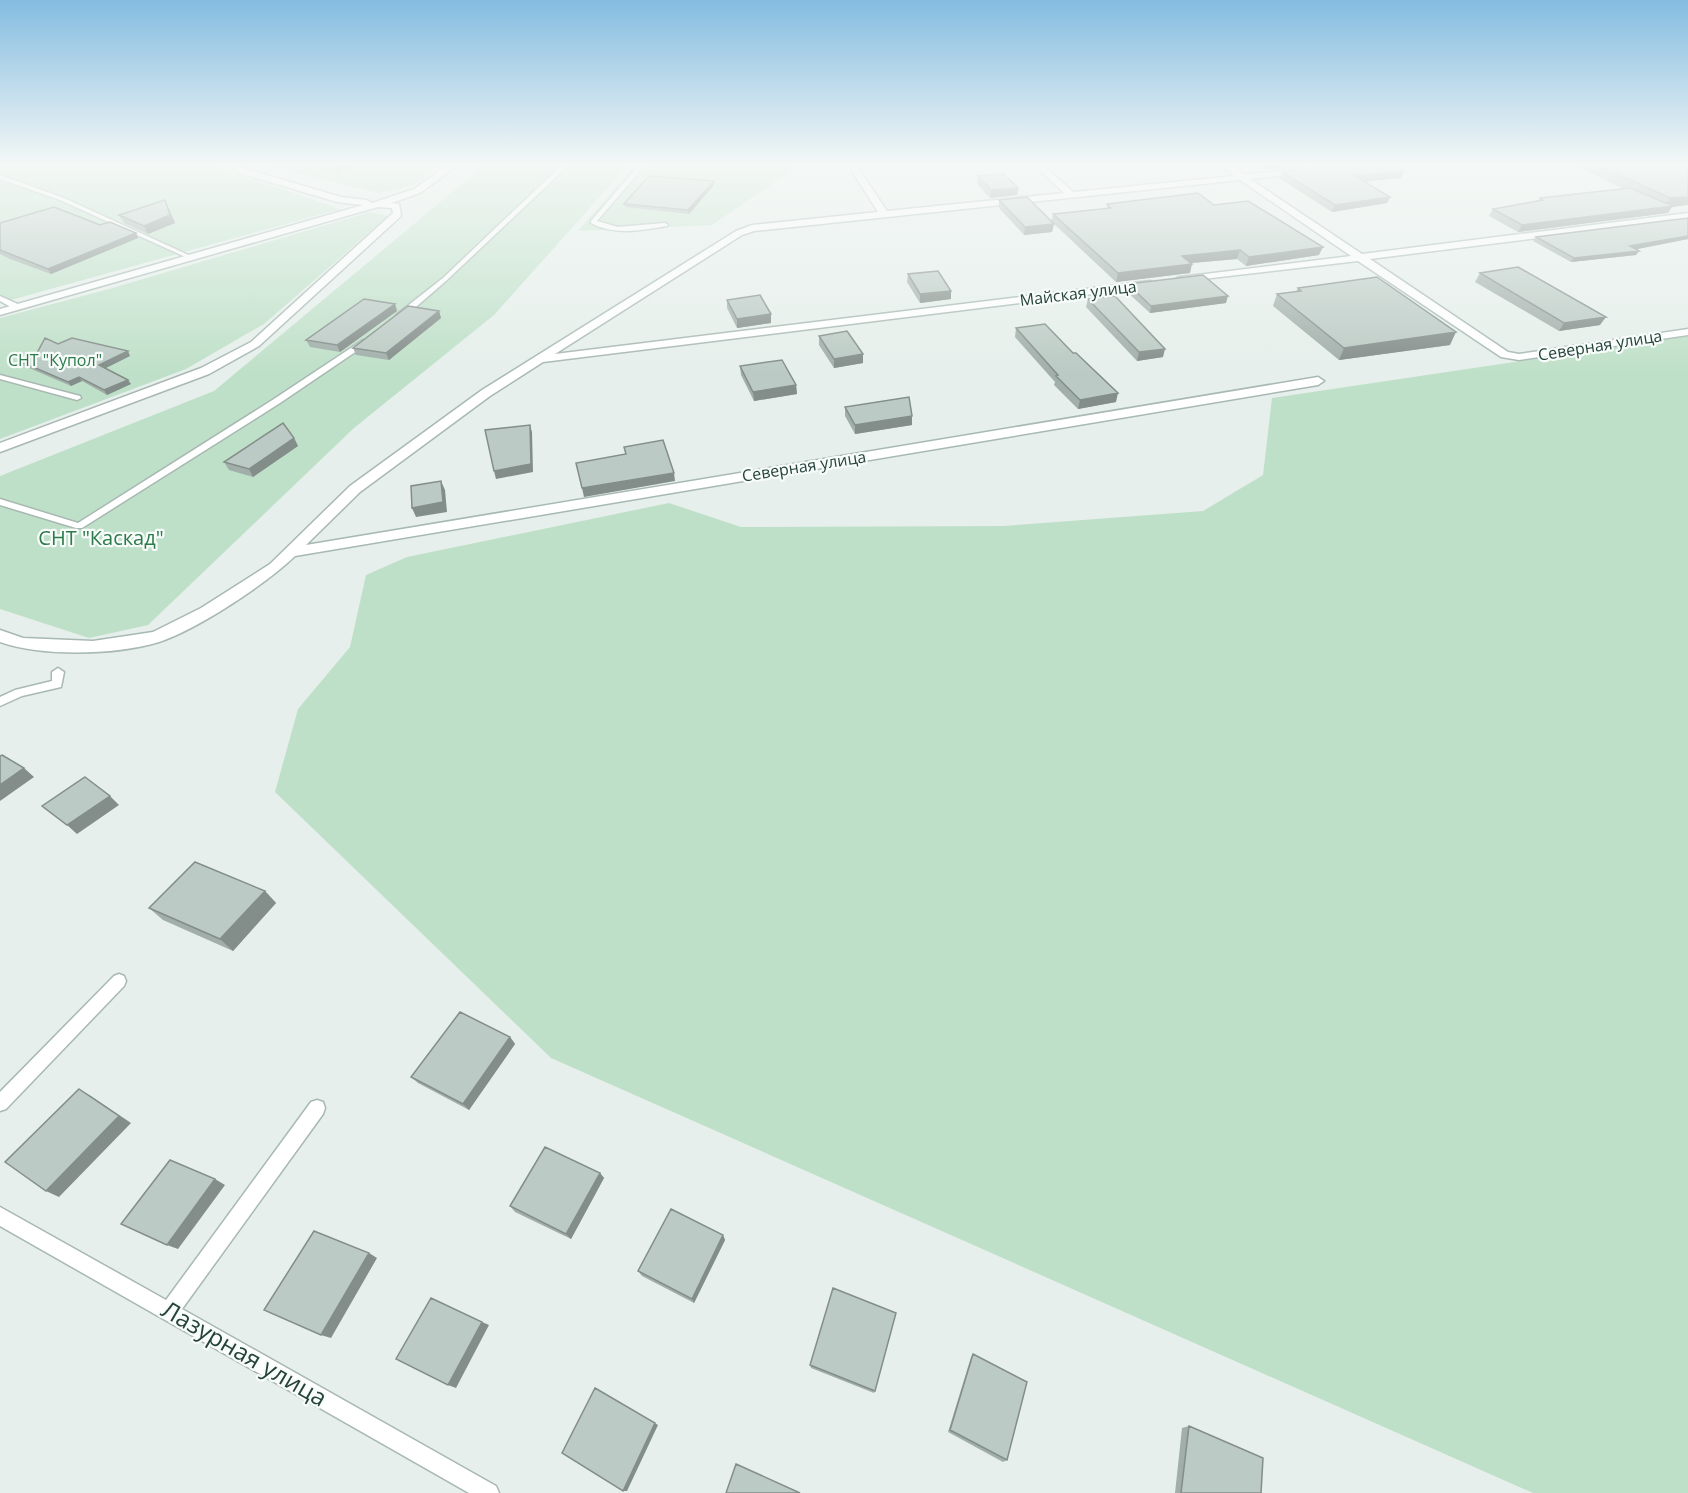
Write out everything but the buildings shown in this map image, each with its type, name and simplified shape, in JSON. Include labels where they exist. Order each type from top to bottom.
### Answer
[{"type":"street","points":[[0,312],[276,234]]},
{"type":"street","points":[[0,448],[205,371],[255,344],[376,234]]},
{"type":"street","points":[[0,636],[22,645],[93,647],[156,636],[207,612],[275,567],[355,489],[486,393],[738,234]]},
{"type":"street","points":[[1325,234],[1360,258]]},
{"type":"street","points":[[1170,281],[1550,234]]},
{"type":"street","name":"Северная улица","points":[[1360,258],[1500,352],[1513,357],[1688,332]]},
{"type":"street","name":"Майская улица","points":[[539,360],[1158,283]]},
{"type":"street","name":"Северная улица","points":[[290,552],[1318,381]]},
{"type":"lane","points":[[138,234],[192,258]]},
{"type":"lane","points":[[394,321],[445,279],[493,234]]},
{"type":"lane","points":[[0,298],[17,307]]},
{"type":"lane","points":[[0,502],[80,526],[278,401],[377,334]]},
{"type":"lane","points":[[0,377],[77,398]]},
{"type":"lane","points":[[0,702],[19,693],[57,684],[58,672]]},
{"type":"lane","points":[[0,1103],[119,981]]},
{"type":"lane","points":[[169,1312],[317,1108]]},
{"type":"lane","name":"Лазурная улица","points":[[0,1216],[489,1493]]},
{"type":"green space","points":[[0,234],[251,234],[0,303]]},
{"type":"green space","name":"СНТ \"Купол\"","points":[[297,234],[368,234],[264,324],[186,369],[0,439],[0,318],[109,289]]},
{"type":"green space","name":"СНТ \"Каскад\"","points":[[403,234],[567,234],[494,315],[354,428],[148,625],[89,638],[0,609],[0,476],[214,391]]},
{"type":"green space","points":[[1688,336],[1688,1493],[1533,1493],[551,1058],[275,792],[298,709],[350,647],[366,575],[407,557],[669,503],[741,527],[1004,526],[1203,511],[1263,475],[1272,398]]}]
